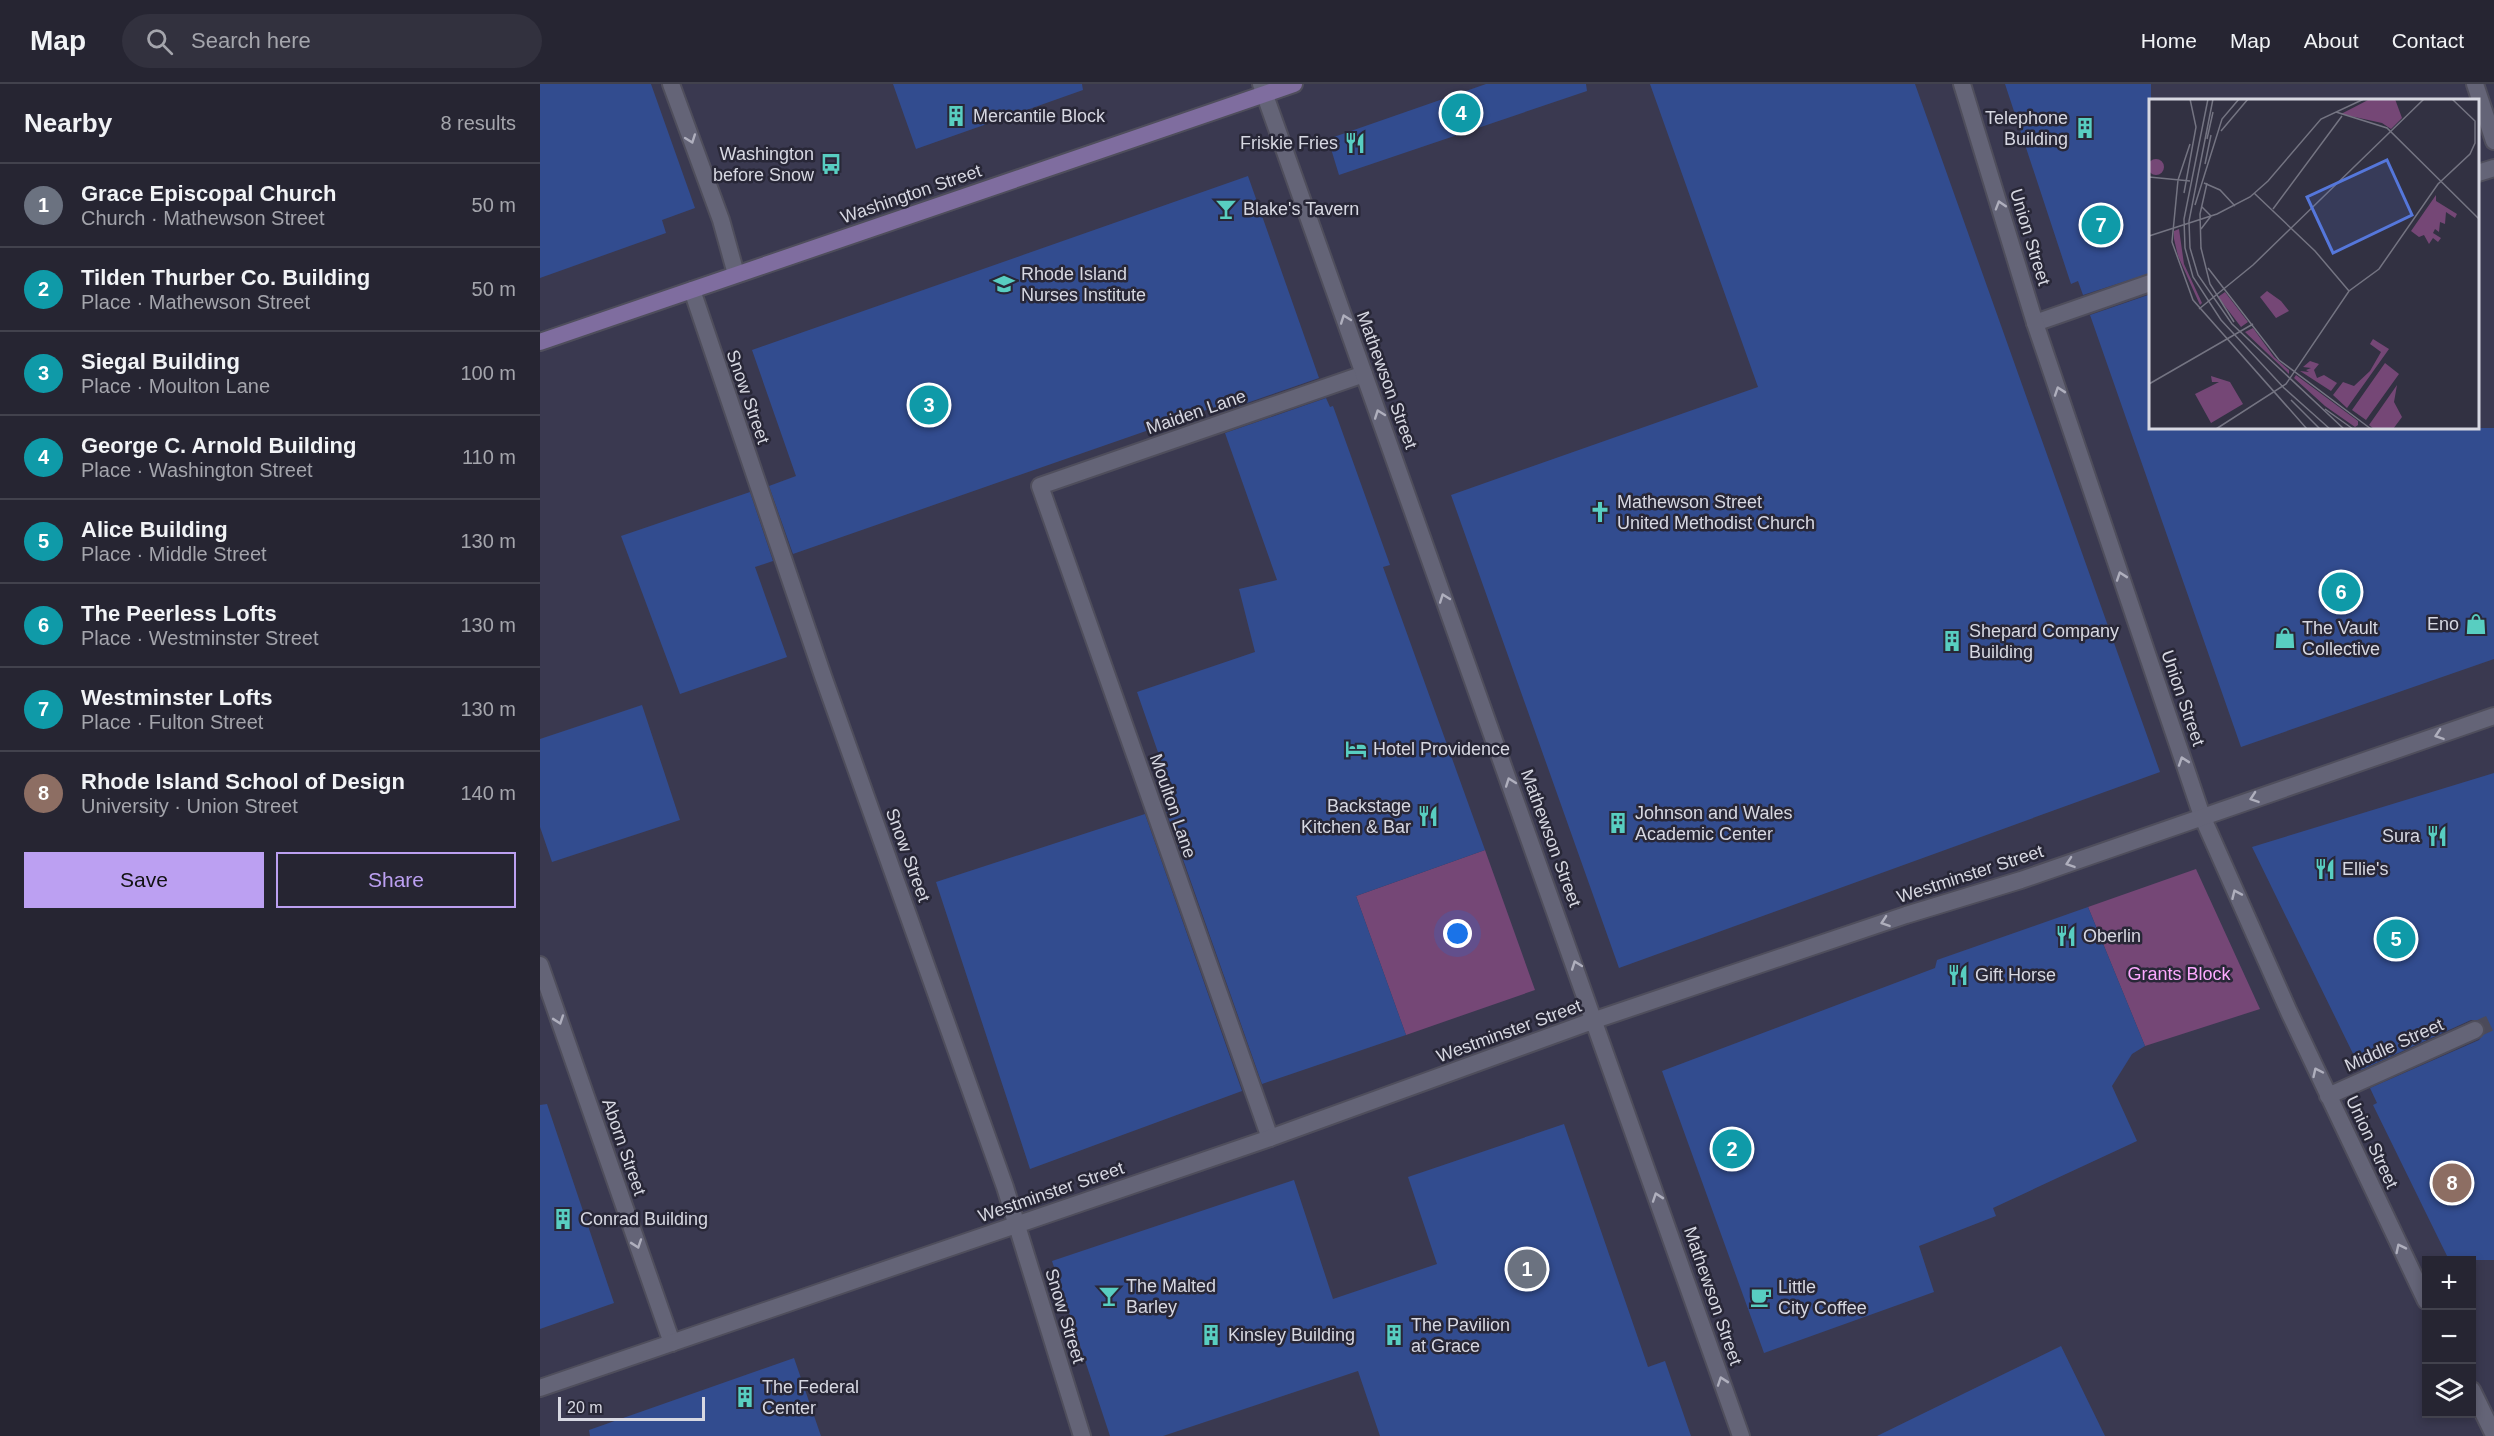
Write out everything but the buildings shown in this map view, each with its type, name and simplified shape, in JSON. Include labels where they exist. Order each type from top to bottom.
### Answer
[{"type":"main road","name":"Washington Street","points":[[540,342],[1262,89],[1294,84]]},
{"type":"street","points":[[671,84],[721,220],[736,274]]},
{"type":"street","name":"Union Street","points":[[1962,84],[2036,323],[2202,816],[2328,1096],[2422,1290]]},
{"type":"street","points":[[2475,84],[2491,118],[2494,141]]},
{"type":"street","name":"Mathewson Street","points":[[1262,89],[1595,1020],[1741,1436]]},
{"type":"street","points":[[2479,173],[2494,168]]},
{"type":"street","points":[[2036,323],[2149,284]]},
{"type":"street","name":"Snow Street","points":[[692,290],[819,665],[1017,1224],[1083,1436]]},
{"type":"street","name":"Maiden Lane","points":[[1040,486],[1365,374]]},
{"type":"street","name":"Moulton Lane","points":[[1040,486],[1270,1138]]},
{"type":"street","name":"Westminster Street","points":[[540,1388],[1270,1138],[1595,1020],[1906,915],[2021,880],[2494,716]]},
{"type":"street","name":"Aborn Street","points":[[540,965],[672,1343]]},
{"type":"street","name":"Middle Street","points":[[2328,1096],[2475,1030]]},
{"type":"street","points":[[2476,1398],[2494,1435]]},
{"type":"shaded area","points":[[540,84],[2494,84],[2494,1436],[540,1436]]},
{"type":"green space","points":[[1485,850],[1535,990],[1406,1035],[1356,896]]},
{"type":"green space","name":"Grants Block","points":[[2196,869],[2260,1009],[2145,1046],[2088,907]]},
{"type":"tunnel","points":[[2475,1030],[2494,1021]]},
{"type":"place","name":"George C. Arnold Building","points":[[1461,113]]},
{"type":"place","name":"Mercantile Block","points":[[956,116]]},
{"type":"place","name":"Telephone Building","points":[[2085,128]]},
{"type":"place","name":"Friskie Fries","points":[[1355,143]]},
{"type":"place","name":"Washington before Snow","points":[[831,164]]},
{"type":"place","name":"Blake's Tavern","points":[[1226,209]]},
{"type":"place","name":"Westminster Lofts","points":[[2101,225]]},
{"type":"place","name":"Rhode Island Nurses Institute","points":[[1004,284]]},
{"type":"place","name":"Siegal Building","points":[[929,405]]},
{"type":"place","name":"Mathewson Street United Methodist Church","points":[[1600,512]]},
{"type":"place","name":"The Peerless Lofts","points":[[2341,592]]},
{"type":"place","name":"Eno","points":[[2476,624]]},
{"type":"place","name":"The Vault Collective","points":[[2285,638]]},
{"type":"place","name":"Shepard Company Building","points":[[1952,641]]},
{"type":"place","name":"Hotel Providence","points":[[1356,749]]},
{"type":"place","name":"Backstage Kitchen & Bar","points":[[1428,816]]},
{"type":"place","name":"Johnson and Wales Academic Center","points":[[1618,823]]},
{"type":"place","name":"Sura","points":[[2437,836]]},
{"type":"place","name":"Ellie's","points":[[2325,869]]},
{"type":"place","name":"Oberlin","points":[[2066,936]]},
{"type":"place","name":"Alice Building","points":[[2396,939]]},
{"type":"place","name":"Gift Horse","points":[[1958,975]]},
{"type":"place","name":"Tilden Thurber Co. Building","points":[[1732,1149]]},
{"type":"place","name":"Rhode Island School of Design","points":[[2452,1183]]},
{"type":"place","name":"Conrad Building","points":[[563,1219]]},
{"type":"place","name":"Grace Episcopal Church","points":[[1527,1269]]},
{"type":"place","name":"The Malted Barley","points":[[1109,1296]]},
{"type":"place","name":"Little City Coffee","points":[[1761,1297]]},
{"type":"place","name":"Kinsley Building","points":[[1211,1335]]},
{"type":"place","name":"The Pavilion at Grace","points":[[1394,1335]]},
{"type":"place","name":"The Federal Center","points":[[745,1397]]}]
